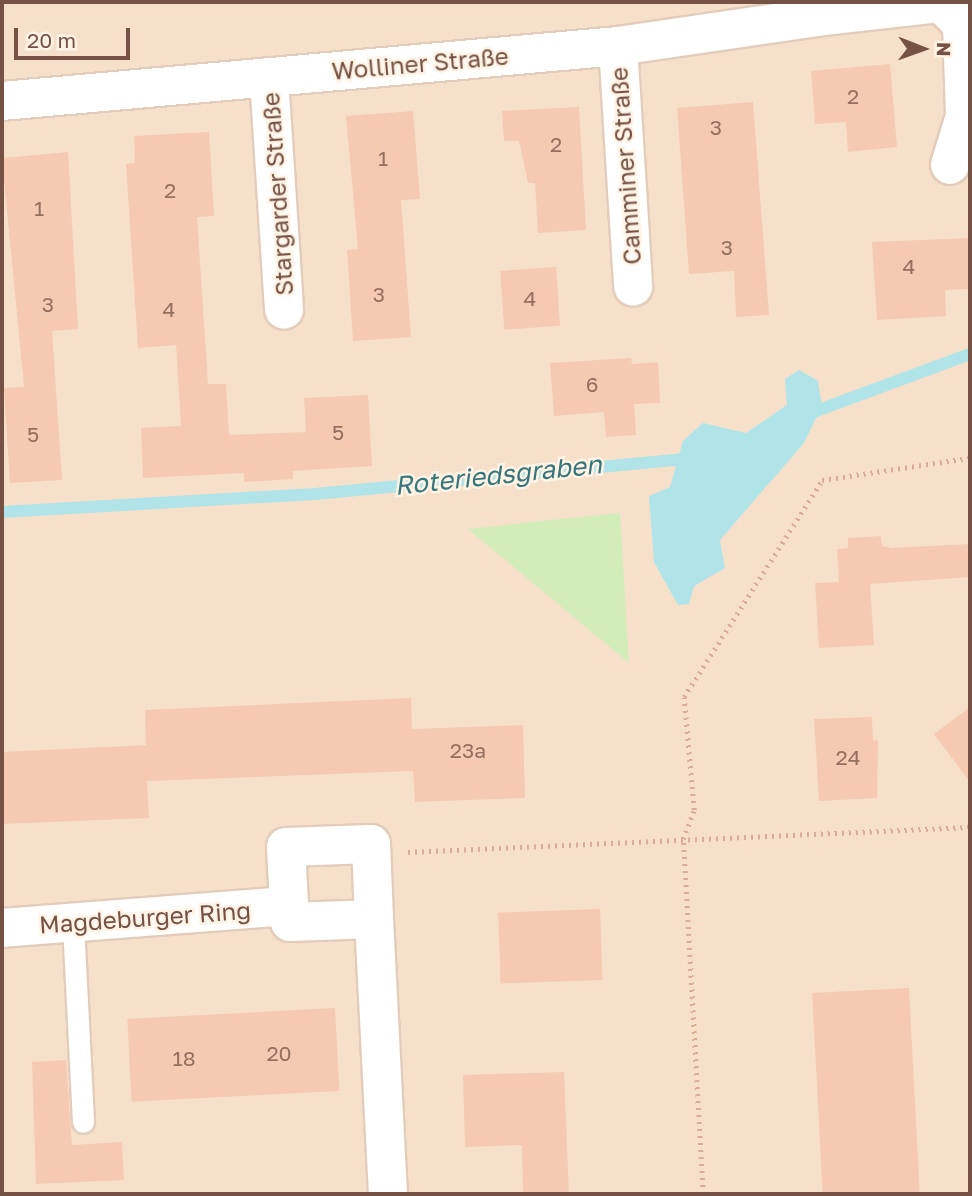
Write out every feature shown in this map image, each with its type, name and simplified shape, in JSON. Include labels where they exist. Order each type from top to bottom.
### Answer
[{"type":"street","name":"Wolliner Straße","points":[[2,101],[618,46],[823,9],[941,3],[962,24],[965,116],[950,165]]},
{"type":"street","name":"Camminer Straße","points":[[618,46],[633,288]]},
{"type":"street","name":"Stargarder Straße","points":[[269,77],[284,310]]},
{"type":"street","points":[[374,919],[290,922],[286,847],[371,844],[388,1194]]},
{"type":"street","name":"Magdeburger Ring","points":[[2,928],[288,906]]},
{"type":"lane","points":[[73,924],[83,1122]]},
{"type":"path","points":[[703,1194],[683,839],[694,810],[684,697],[822,480],[970,458]]},
{"type":"path","points":[[372,854],[970,827]]},
{"type":"shaded area","points":[[2,2],[970,2],[970,1194],[2,1194]]},
{"type":"green space","points":[[620,513],[629,663],[468,529],[541,521]]},
{"type":"water","points":[[799,370],[818,381],[822,406],[804,443],[720,540],[725,568],[694,586],[689,604],[678,605],[654,562],[649,496],[670,487],[683,441],[703,423],[746,433],[787,405],[785,379]]},
{"type":"building","points":[[890,64],[897,147],[848,152],[846,122],[815,124],[811,71]]},
{"type":"building","points":[[753,102],[769,315],[736,317],[734,271],[689,274],[677,108]]},
{"type":"building","points":[[579,107],[586,230],[538,233],[535,183],[528,183],[519,141],[504,141],[502,111]]},
{"type":"building","points":[[413,111],[420,199],[401,200],[411,337],[353,341],[347,250],[358,249],[346,116]]},
{"type":"building","points":[[209,132],[214,216],[197,217],[208,384],[226,384],[229,435],[306,432],[304,398],[368,395],[372,466],[293,471],[293,479],[244,482],[244,473],[143,478],[141,428],[181,426],[176,345],[138,348],[126,164],[135,163],[134,136]]},
{"type":"building","points":[[68,152],[78,329],[52,331],[62,480],[10,483],[4,388],[24,387],[2,158]]},
{"type":"building","points":[[970,238],[970,289],[945,290],[946,316],[877,320],[872,242]]},
{"type":"building","points":[[556,267],[560,326],[504,330],[500,271]]},
{"type":"building","points":[[631,358],[632,364],[658,362],[660,403],[634,404],[636,435],[606,437],[604,412],[554,416],[550,363]]},
{"type":"building","points":[[881,536],[882,546],[892,548],[970,544],[970,577],[870,584],[874,645],[819,648],[815,583],[839,582],[837,549],[848,548],[848,538]]},
{"type":"building","points":[[411,698],[412,729],[523,725],[525,798],[415,802],[413,771],[147,781],[149,818],[2,824],[2,752],[146,745],[145,710]]},
{"type":"building","points":[[970,707],[970,782],[934,734]]},
{"type":"building","points":[[872,717],[873,741],[878,740],[877,798],[819,801],[814,719]]},
{"type":"building","points":[[600,909],[602,980],[501,984],[498,913]]},
{"type":"building","points":[[909,988],[920,1194],[823,1194],[812,993]]},
{"type":"building","points":[[335,1008],[339,1091],[132,1102],[127,1019]]},
{"type":"building","points":[[66,1060],[72,1145],[122,1142],[124,1180],[36,1184],[32,1062]]},
{"type":"building","points":[[564,1072],[569,1194],[523,1194],[522,1145],[465,1147],[463,1075]]},
{"type":"waterway","name":"Roteriedsgraben","points":[[808,414],[970,354]]},
{"type":"waterway","name":"Roteriedsgraben","points":[[2,512],[315,494],[695,458]]}]
